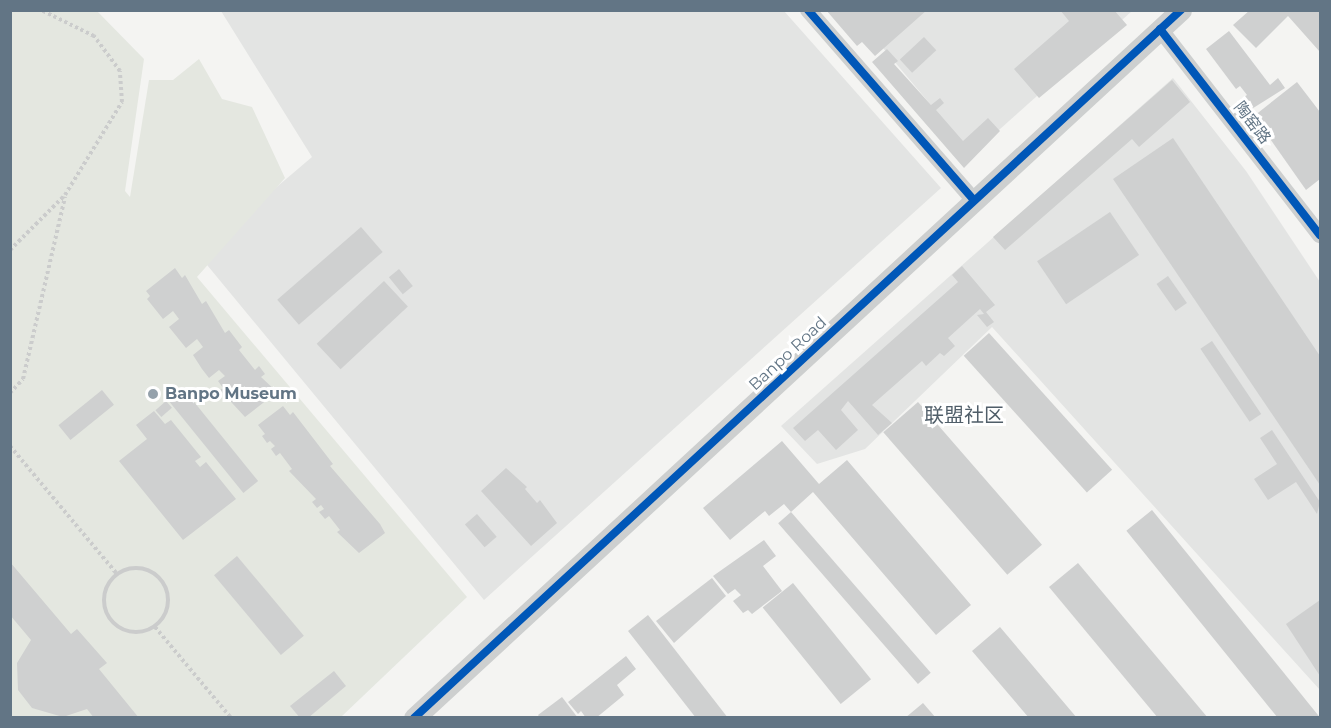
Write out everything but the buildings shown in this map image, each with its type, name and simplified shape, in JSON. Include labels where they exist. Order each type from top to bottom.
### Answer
[{"type":"street","points":[[808,10],[974,200]]},
{"type":"street","name":"Banpo Road","points":[[414,717],[1181,10]]},
{"type":"street","name":"陶窑路","points":[[1160,29],[1320,235]]},
{"type":"path","points":[[10,249],[65,195],[122,102],[120,71],[94,36],[41,10]]},
{"type":"path","points":[[10,393],[24,379],[65,195]]},
{"type":"path","points":[[10,446],[117,574]]},
{"type":"path","points":[[133,568],[149,570],[162,581],[168,597],[166,614],[155,627],[139,633],[123,630],[110,620],[103,604],[106,587],[117,574],[133,568]]},
{"type":"path","points":[[155,627],[231,717]]},
{"type":"shaded area","name":"Banpo Museum","points":[[10,11],[97,11],[144,59],[125,191],[130,197],[149,80],[173,80],[199,59],[222,99],[252,107],[285,178],[197,277],[467,597],[341,717],[11,717]]},
{"type":"shaded area","points":[[221,11],[784,11],[941,188],[484,600],[198,254],[312,157]]},
{"type":"shaded area","points":[[852,11],[1132,11],[972,154]]},
{"type":"shaded area","points":[[1173,78],[1246,171],[1320,282],[1320,690],[992,327],[865,449],[817,464],[781,426]]},
{"type":"cycle path","points":[[808,10],[974,200]]},
{"type":"cycle path","points":[[414,718],[1181,10]]},
{"type":"cycle path","points":[[1160,29],[1320,235]]},
{"type":"place","name":"Banpo Museum","points":[[153,394]]},
{"type":"district","name":"联盟社区","points":[[964,415]]}]
